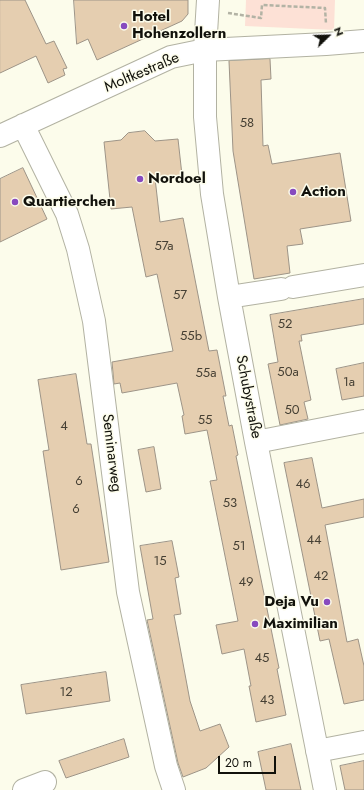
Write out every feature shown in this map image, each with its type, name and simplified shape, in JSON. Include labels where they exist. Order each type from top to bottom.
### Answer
[{"type":"street","name":"Schubystraße","points":[[208,5],[205,50],[205,117],[212,194],[229,297],[256,442],[325,790]]},
{"type":"street","name":"Moltkestraße","points":[[0,136],[171,58],[205,50],[364,41]]},
{"type":"street","name":"Seminarweg","points":[[24,125],[67,214],[78,249],[94,320],[128,592],[166,766],[174,790]]},
{"type":"street","points":[[229,297],[364,275]]},
{"type":"street","points":[[256,442],[364,421]]},
{"type":"street","points":[[317,751],[364,742]]},
{"type":"street","points":[[24,790],[45,782]]},
{"type":"path","points":[[208,5],[261,18],[262,5],[326,8],[326,44]]},
{"type":"shaded area","points":[[246,0],[335,0],[334,30],[245,26]]},
{"type":"building","points":[[0,0],[25,0],[46,44],[54,41],[67,68],[63,69],[65,75],[48,83],[36,56],[0,73]]},
{"type":"building","name":"Hotel Hohenzollern","points":[[74,0],[188,0],[188,14],[182,21],[97,60],[88,39],[77,44]]},
{"type":"building","name":"Action","points":[[270,59],[271,79],[261,80],[263,146],[268,145],[272,164],[340,153],[351,221],[300,229],[303,244],[287,246],[290,273],[254,279],[233,151],[229,61]]},
{"type":"building","points":[[145,131],[155,141],[178,139],[182,175],[155,178],[160,222],[183,218],[209,351],[217,350],[226,396],[223,396],[229,426],[232,425],[238,455],[236,456],[279,668],[277,669],[286,715],[256,722],[244,649],[222,654],[216,625],[238,621],[210,481],[217,480],[207,430],[185,434],[182,416],[184,415],[177,383],[122,393],[120,383],[114,384],[112,362],[173,351],[157,274],[146,277],[132,207],[111,209],[104,142],[121,140],[128,133]]},
{"type":"building","points":[[23,168],[47,219],[0,242],[0,179]]},
{"type":"building","points":[[364,299],[364,324],[301,335],[302,341],[299,341],[311,400],[304,402],[308,419],[280,425],[268,364],[278,362],[270,315]]},
{"type":"building","points":[[364,363],[364,396],[342,400],[336,369]]},
{"type":"building","points":[[76,374],[87,444],[91,444],[109,562],[61,570],[43,451],[49,450],[38,380]]},
{"type":"building","points":[[154,447],[161,489],[146,492],[138,450]]},
{"type":"building","points":[[312,458],[322,508],[364,499],[364,517],[325,525],[347,642],[358,639],[364,666],[364,700],[344,704],[329,639],[320,641],[284,463]]},
{"type":"building","points":[[172,541],[179,577],[175,578],[181,614],[174,615],[190,701],[200,731],[220,724],[229,747],[206,768],[183,777],[178,763],[147,620],[153,619],[140,546]]},
{"type":"building","points":[[106,672],[110,701],[26,714],[21,685]]},
{"type":"building","points":[[124,739],[129,757],[66,778],[59,761]]},
{"type":"building","points":[[291,744],[301,790],[266,790],[258,752]]},
{"type":"building","points":[[364,761],[364,790],[345,790],[340,766]]},
{"type":"place","name":"Hotel Hohenzollern","points":[[124,26]]},
{"type":"place","name":"Nordoel","points":[[140,179]]},
{"type":"place","name":"Action","points":[[293,192]]},
{"type":"place","name":"Quartierchen","points":[[15,202]]},
{"type":"place","name":"Deja Vu","points":[[327,602]]},
{"type":"place","name":"Maximilian","points":[[255,624]]}]
